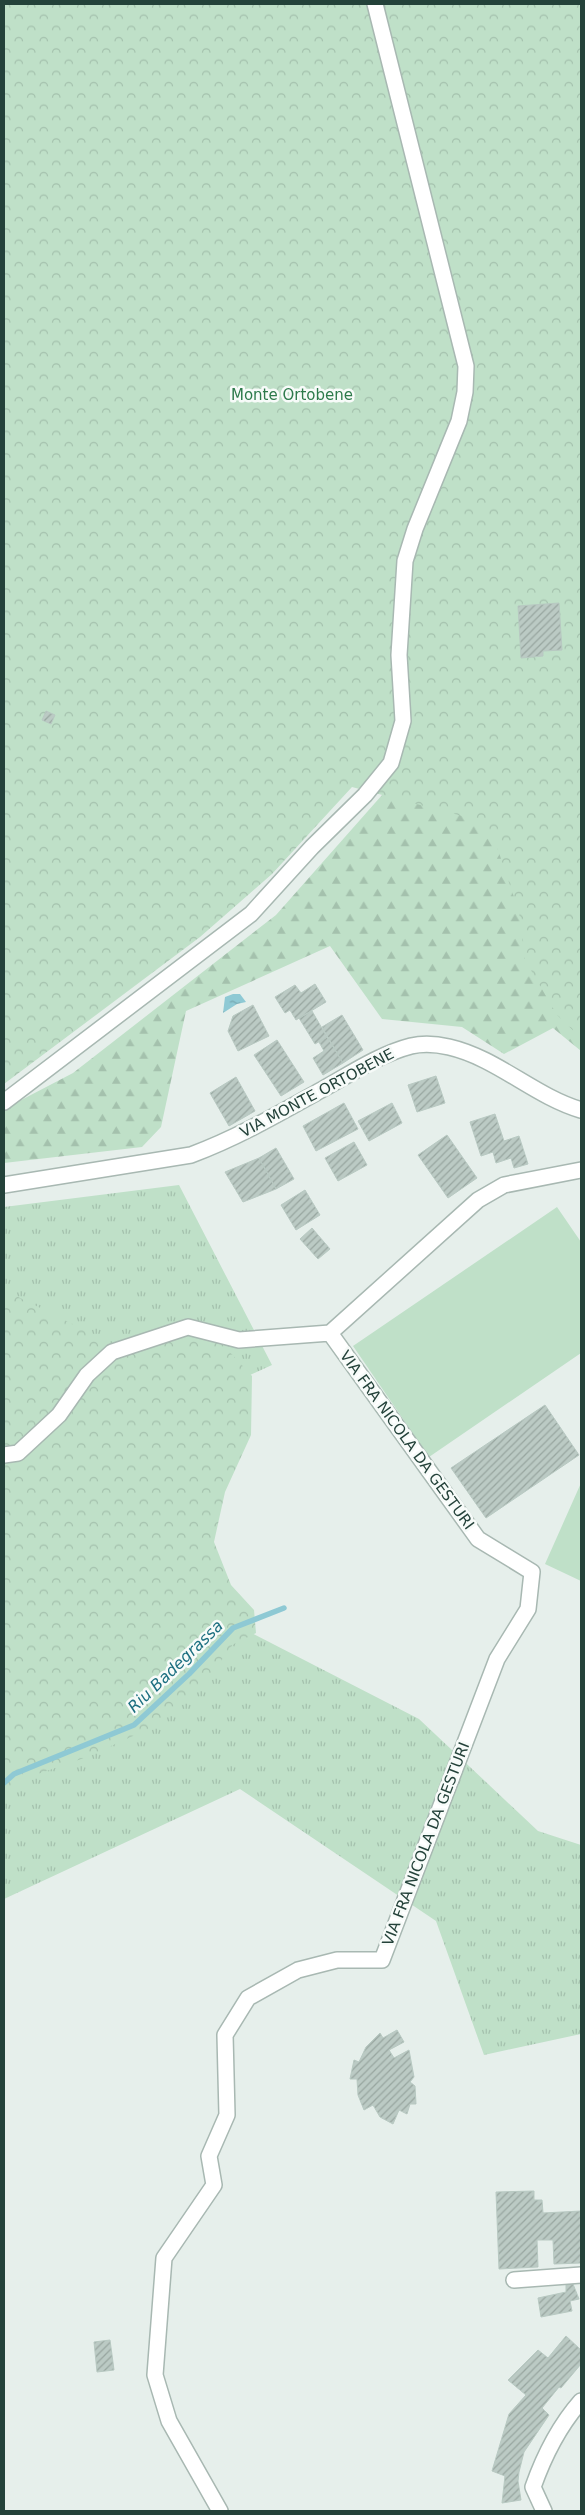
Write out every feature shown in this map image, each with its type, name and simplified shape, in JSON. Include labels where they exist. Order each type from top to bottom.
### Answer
[{"type":"street","points":[[4,1102],[251,914],[312,848],[365,795],[391,763],[403,721],[398,655],[405,561],[415,529],[459,421],[465,392],[466,366],[375,4]]},
{"type":"street","name":"VIA MONTE ORTOBENE","points":[[4,1185],[105,1171],[191,1155],[219,1145],[395,1052],[419,1045],[442,1045],[476,1056],[507,1071],[527,1086],[567,1106],[581,1110]]},
{"type":"street","points":[[4,1455],[18,1453],[59,1415],[87,1374],[112,1352],[188,1327],[239,1340],[330,1333],[478,1200],[504,1185],[581,1170]]},
{"type":"street","name":"VIA FRA NICOLA DA GESTURI","points":[[220,2511],[169,2421],[156,2375],[164,2258],[214,2185],[209,2156],[227,2115],[224,2035],[248,1998],[298,1970],[337,1960],[382,1960],[497,1659],[528,1609],[532,1572],[478,1539],[330,1333]]},
{"type":"street","points":[[514,2280],[581,2275]]},
{"type":"street","points":[[544,2511],[533,2487],[544,2457],[572,2411],[581,2401]]},
{"type":"green space","name":"Monte Ortobene","points":[[4,4],[581,4],[581,1038],[557,1015],[525,960],[519,912],[496,844],[466,817],[352,787],[272,874],[200,937],[4,1084]]},
{"type":"green space","points":[[581,4],[581,1051],[553,1028],[504,1054],[462,1027],[382,1019],[330,946],[186,1011],[161,1127],[142,1147],[4,1163],[4,1109],[73,1073],[276,915],[413,760]]},
{"type":"green space","points":[[179,1185],[272,1365],[183,1406],[228,1621],[419,1719],[538,1831],[581,1845],[581,2034],[484,2055],[436,1921],[240,1789],[4,1899],[4,1207]]},
{"type":"green space","points":[[557,1207],[581,1242],[581,1353],[429,1457],[353,1346]]},
{"type":"green space","points":[[4,1290],[117,1346],[148,1327],[165,1325],[204,1331],[214,1335],[252,1376],[251,1435],[225,1492],[214,1542],[231,1585],[254,1610],[256,1633],[232,1645],[215,1670],[157,1725],[87,1757],[32,1776],[4,1790]]},
{"type":"green space","points":[[581,1483],[581,1581],[545,1564]]},
{"type":"water","points":[[240,994],[246,1002],[237,1004],[223,1013],[225,997]]},
{"type":"building","points":[[559,603],[562,650],[543,651],[543,656],[521,658],[518,606]]},
{"type":"building","points":[[46,711],[55,715],[51,724],[42,720]]},
{"type":"building","points":[[315,984],[326,1002],[296,1020],[290,1010],[285,1013],[275,997],[295,985],[301,993]]},
{"type":"building","points":[[253,1005],[269,1036],[238,1051],[228,1031],[233,1016]]},
{"type":"building","points":[[312,1011],[327,1037],[315,1044],[299,1018]]},
{"type":"building","points":[[342,1015],[363,1050],[343,1063],[322,1027]]},
{"type":"building","points":[[327,1037],[343,1063],[323,1075],[313,1058],[324,1051],[319,1042]]},
{"type":"building","points":[[277,1040],[304,1082],[281,1096],[254,1055]]},
{"type":"building","points":[[436,1076],[445,1103],[417,1112],[408,1085]]},
{"type":"building","points":[[236,1077],[255,1111],[229,1126],[210,1093]]},
{"type":"building","points":[[344,1103],[358,1129],[316,1151],[303,1126]]},
{"type":"building","points":[[392,1103],[402,1123],[369,1141],[358,1121]]},
{"type":"building","points":[[495,1114],[504,1141],[519,1136],[528,1164],[514,1168],[511,1158],[496,1163],[493,1152],[481,1156],[470,1122]]},
{"type":"building","points":[[447,1135],[477,1178],[448,1198],[418,1155]]},
{"type":"building","points":[[354,1142],[367,1165],[338,1181],[325,1158]]},
{"type":"building","points":[[276,1148],[294,1179],[276,1189],[259,1158]]},
{"type":"building","points":[[259,1158],[276,1189],[243,1202],[225,1172]]},
{"type":"building","points":[[305,1190],[320,1215],[296,1230],[281,1205]]},
{"type":"building","points":[[312,1228],[330,1249],[318,1259],[300,1239]]},
{"type":"building","points":[[545,1405],[579,1455],[486,1518],[451,1468]]},
{"type":"building","points":[[397,2030],[404,2042],[389,2050],[394,2058],[409,2050],[414,2077],[410,2082],[415,2086],[416,2104],[410,2104],[407,2114],[399,2110],[393,2124],[380,2117],[373,2105],[364,2110],[358,2095],[357,2079],[350,2079],[354,2060],[359,2062],[366,2047],[380,2033],[383,2038]]},
{"type":"building","points":[[534,2191],[534,2200],[542,2200],[543,2213],[581,2211],[581,2263],[554,2264],[553,2240],[537,2240],[538,2267],[499,2269],[496,2192]]},
{"type":"building","points":[[573,2284],[579,2299],[570,2301],[572,2311],[541,2317],[538,2298],[566,2292],[566,2285]]},
{"type":"building","points":[[566,2336],[581,2350],[581,2364],[542,2408],[549,2415],[524,2452],[518,2481],[521,2500],[502,2503],[505,2476],[492,2471],[509,2414],[526,2395],[508,2380],[538,2350],[548,2358]]},
{"type":"building","points":[[110,2340],[114,2370],[97,2372],[94,2342]]},
{"type":"waterway","name":"Riu Badegrassa","points":[[4,1783],[14,1774],[134,1725],[189,1674],[233,1628],[284,1608]]}]
